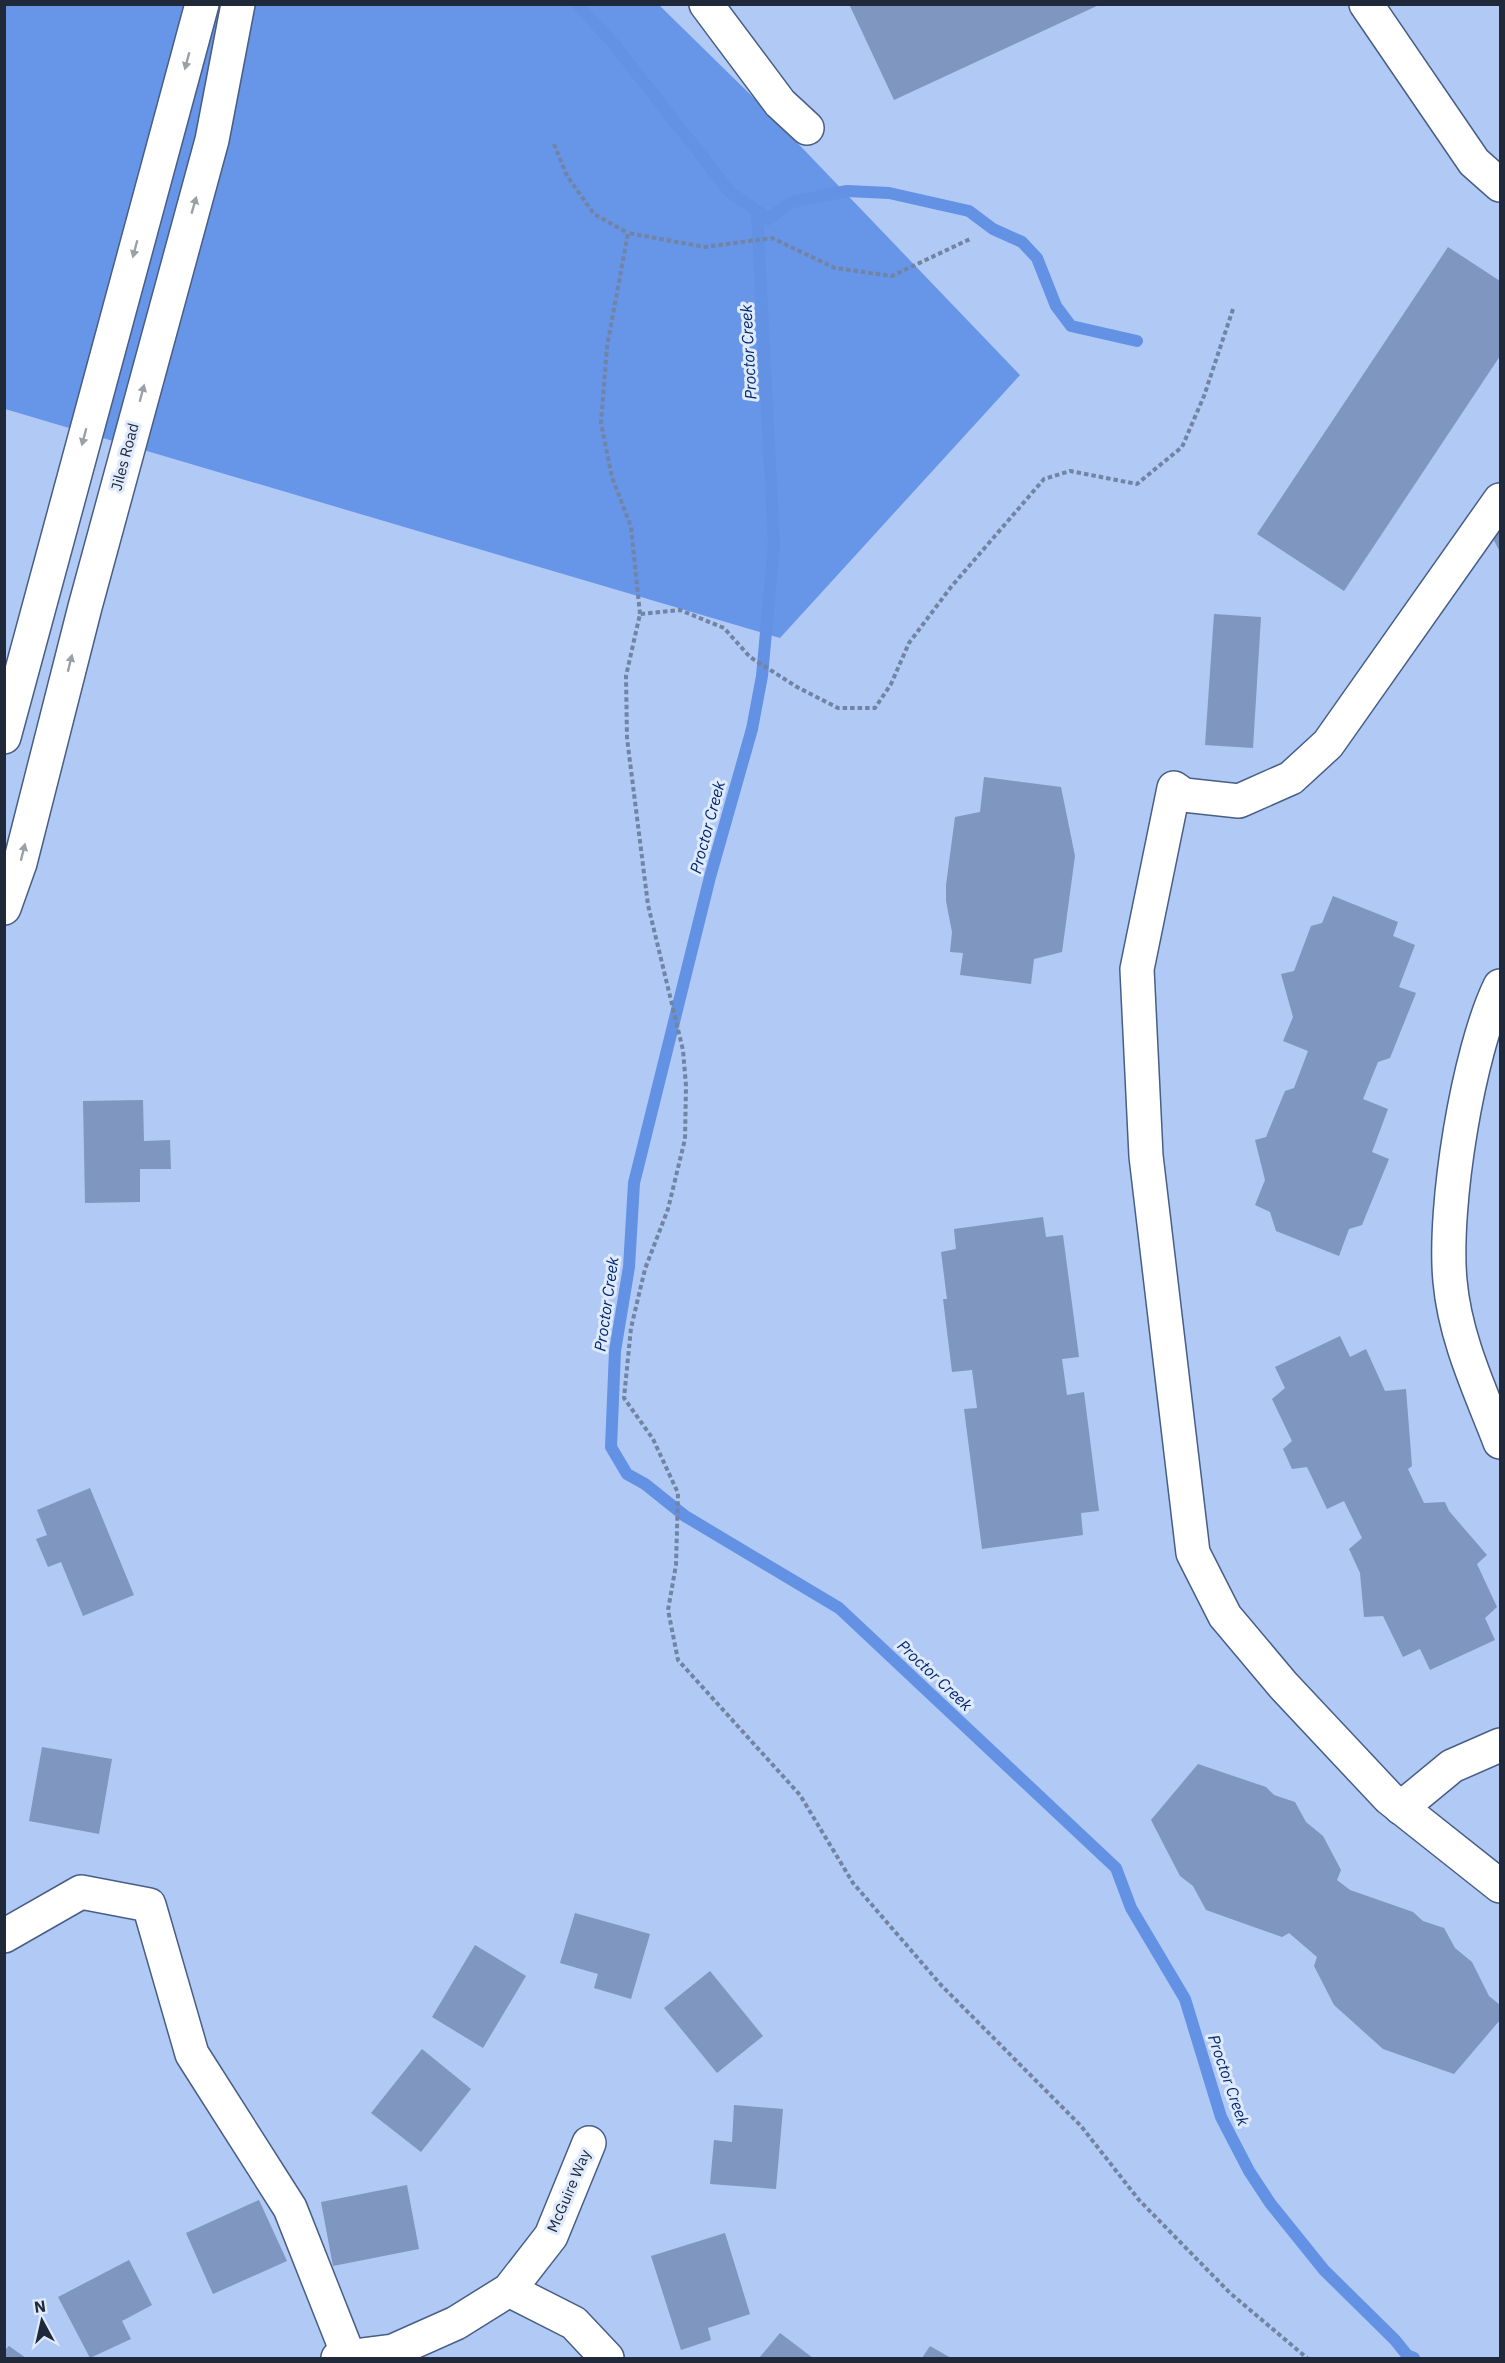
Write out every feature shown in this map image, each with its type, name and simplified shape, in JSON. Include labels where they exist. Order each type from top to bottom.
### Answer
[{"type":"street","points":[[4,738],[202,4]]},
{"type":"street","name":"Jiles Road","points":[[4,908],[20,863],[85,607],[212,140],[238,4]]},
{"type":"street","points":[[706,4],[780,103],[807,128]]},
{"type":"street","points":[[1366,4],[1474,162],[1500,185]]},
{"type":"street","points":[[1500,500],[1329,744],[1291,778],[1239,801],[1184,795],[1174,788],[1137,969],[1146,1156],[1193,1553],[1225,1616],[1283,1685],[1389,1798],[1500,1886]]},
{"type":"street","points":[[1500,986],[1491,1005],[1472,1076],[1460,1138],[1451,1216],[1450,1281],[1466,1356],[1500,1442]]},
{"type":"street","points":[[1401,1808],[1452,1766],[1500,1745]]},
{"type":"street","points":[[4,1936],[81,1892],[149,1905],[192,2054],[290,2208],[343,2358]]},
{"type":"street","name":"McGuire Way","points":[[343,2358],[393,2351],[456,2323],[509,2290],[551,2236],[589,2143]]},
{"type":"street","points":[[509,2290],[574,2323],[607,2358]]},
{"type":"path","points":[[554,144],[567,176],[594,214],[628,233],[705,247],[772,238],[835,268],[892,276],[970,239]]},
{"type":"path","points":[[628,233],[607,347],[601,423],[612,477],[631,527],[640,614],[626,676],[627,738],[648,905],[683,1050],[686,1118],[685,1139],[668,1209],[645,1269],[631,1328],[624,1398],[652,1439],[678,1494],[676,1565],[668,1610],[678,1660],[738,1723],[800,1795],[854,1882],[941,1986],[1081,2126],[1138,2200],[1230,2293],[1307,2358]]},
{"type":"path","points":[[640,614],[680,610],[691,614],[723,628],[750,657],[797,687],[838,708],[875,708],[891,684],[909,642],[951,587],[1044,479],[1070,471],[1137,484],[1182,447],[1204,396],[1233,309]]},
{"type":"shaded area","points":[[4,5],[659,5],[760,104],[1020,375],[780,638],[5,409]]},
{"type":"building","points":[[849,4],[1101,4],[894,100]]},
{"type":"building","points":[[1448,247],[1500,281],[1500,356],[1344,591],[1257,534]]},
{"type":"building","points":[[1500,530],[1500,552],[1491,535]]},
{"type":"building","points":[[1214,614],[1261,617],[1253,748],[1205,745]]},
{"type":"building","points":[[984,777],[1061,787],[1075,856],[1062,952],[1034,959],[1031,984],[960,975],[963,953],[950,952],[952,932],[946,901],[946,885],[955,817],[980,812]]},
{"type":"building","points":[[1333,896],[1398,922],[1393,936],[1415,945],[1399,987],[1416,993],[1390,1058],[1378,1062],[1363,1099],[1388,1109],[1372,1152],[1389,1159],[1362,1225],[1349,1229],[1339,1256],[1276,1231],[1270,1212],[1255,1205],[1265,1180],[1255,1140],[1266,1137],[1285,1091],[1294,1088],[1308,1051],[1283,1041],[1293,1017],[1281,974],[1294,971],[1311,926],[1322,923]]},
{"type":"building","points":[[143,1100],[144,1141],[170,1140],[171,1169],[140,1169],[140,1202],[85,1203],[83,1101]]},
{"type":"building","points":[[1043,1217],[1046,1237],[1063,1235],[1079,1357],[1062,1359],[1067,1395],[1084,1392],[1099,1511],[1081,1513],[1083,1535],[982,1549],[964,1409],[977,1408],[972,1370],[952,1372],[943,1299],[947,1299],[941,1252],[956,1249],[954,1229]]},
{"type":"building","points":[[1340,1336],[1350,1357],[1366,1349],[1385,1391],[1406,1389],[1412,1466],[1408,1469],[1424,1503],[1445,1502],[1449,1511],[1487,1555],[1477,1564],[1497,1607],[1485,1618],[1495,1640],[1430,1670],[1420,1649],[1403,1657],[1383,1616],[1364,1617],[1360,1573],[1349,1549],[1362,1538],[1344,1501],[1327,1509],[1307,1467],[1292,1469],[1283,1449],[1292,1441],[1272,1399],[1285,1388],[1275,1367]]},
{"type":"building","points":[[90,1488],[134,1595],[83,1616],[61,1562],[48,1567],[36,1539],[47,1535],[37,1510]]},
{"type":"building","points":[[42,1747],[112,1759],[99,1834],[29,1821]]},
{"type":"building","points":[[1198,1764],[1266,1787],[1274,1795],[1295,1802],[1306,1822],[1323,1836],[1341,1870],[1337,1880],[1350,1890],[1413,1912],[1423,1921],[1444,1928],[1455,1948],[1472,1962],[1489,1996],[1500,2005],[1500,2020],[1454,2074],[1383,2049],[1334,2005],[1314,1966],[1317,1957],[1289,1933],[1282,1937],[1206,1910],[1193,1886],[1180,1876],[1151,1820]]},
{"type":"building","points":[[575,1913],[650,1934],[631,1999],[594,1988],[598,1974],[560,1963]]},
{"type":"building","points":[[475,1945],[526,1976],[483,2048],[432,2017]]},
{"type":"building","points":[[710,1971],[763,2036],[717,2073],[664,2008]]},
{"type":"building","points":[[422,2049],[471,2089],[421,2152],[371,2113]]},
{"type":"building","points":[[734,2105],[783,2109],[776,2189],[710,2184],[714,2140],[732,2142]]},
{"type":"building","points":[[407,2185],[419,2249],[333,2266],[321,2202]]},
{"type":"building","points":[[259,2200],[287,2261],[213,2294],[186,2233]]},
{"type":"building","points":[[725,2233],[750,2314],[708,2328],[711,2340],[681,2350],[651,2256]]},
{"type":"building","points":[[129,2260],[152,2305],[122,2321],[131,2339],[90,2358],[58,2297]]},
{"type":"building","points":[[780,2333],[813,2358],[759,2358]]},
{"type":"building","points":[[9,2346],[26,2358],[4,2358],[4,2351]]},
{"type":"building","points":[[930,2346],[951,2358],[922,2358]]},
{"type":"waterway","points":[[577,4],[613,43],[730,192],[768,219],[792,202],[847,191],[889,193],[969,211],[993,229],[1022,242],[1037,258],[1056,306],[1071,326],[1137,341]]},
{"type":"waterway","name":"Proctor Creek","points":[[757,211],[774,544],[762,676],[752,729],[710,877],[634,1183],[629,1267],[615,1351],[611,1447],[627,1474],[645,1484],[685,1516],[839,1608],[1116,1868],[1131,1908],[1185,1999],[1221,2117],[1249,2171],[1270,2203],[1324,2270],[1395,2340],[1407,2355],[1414,2358]]}]
